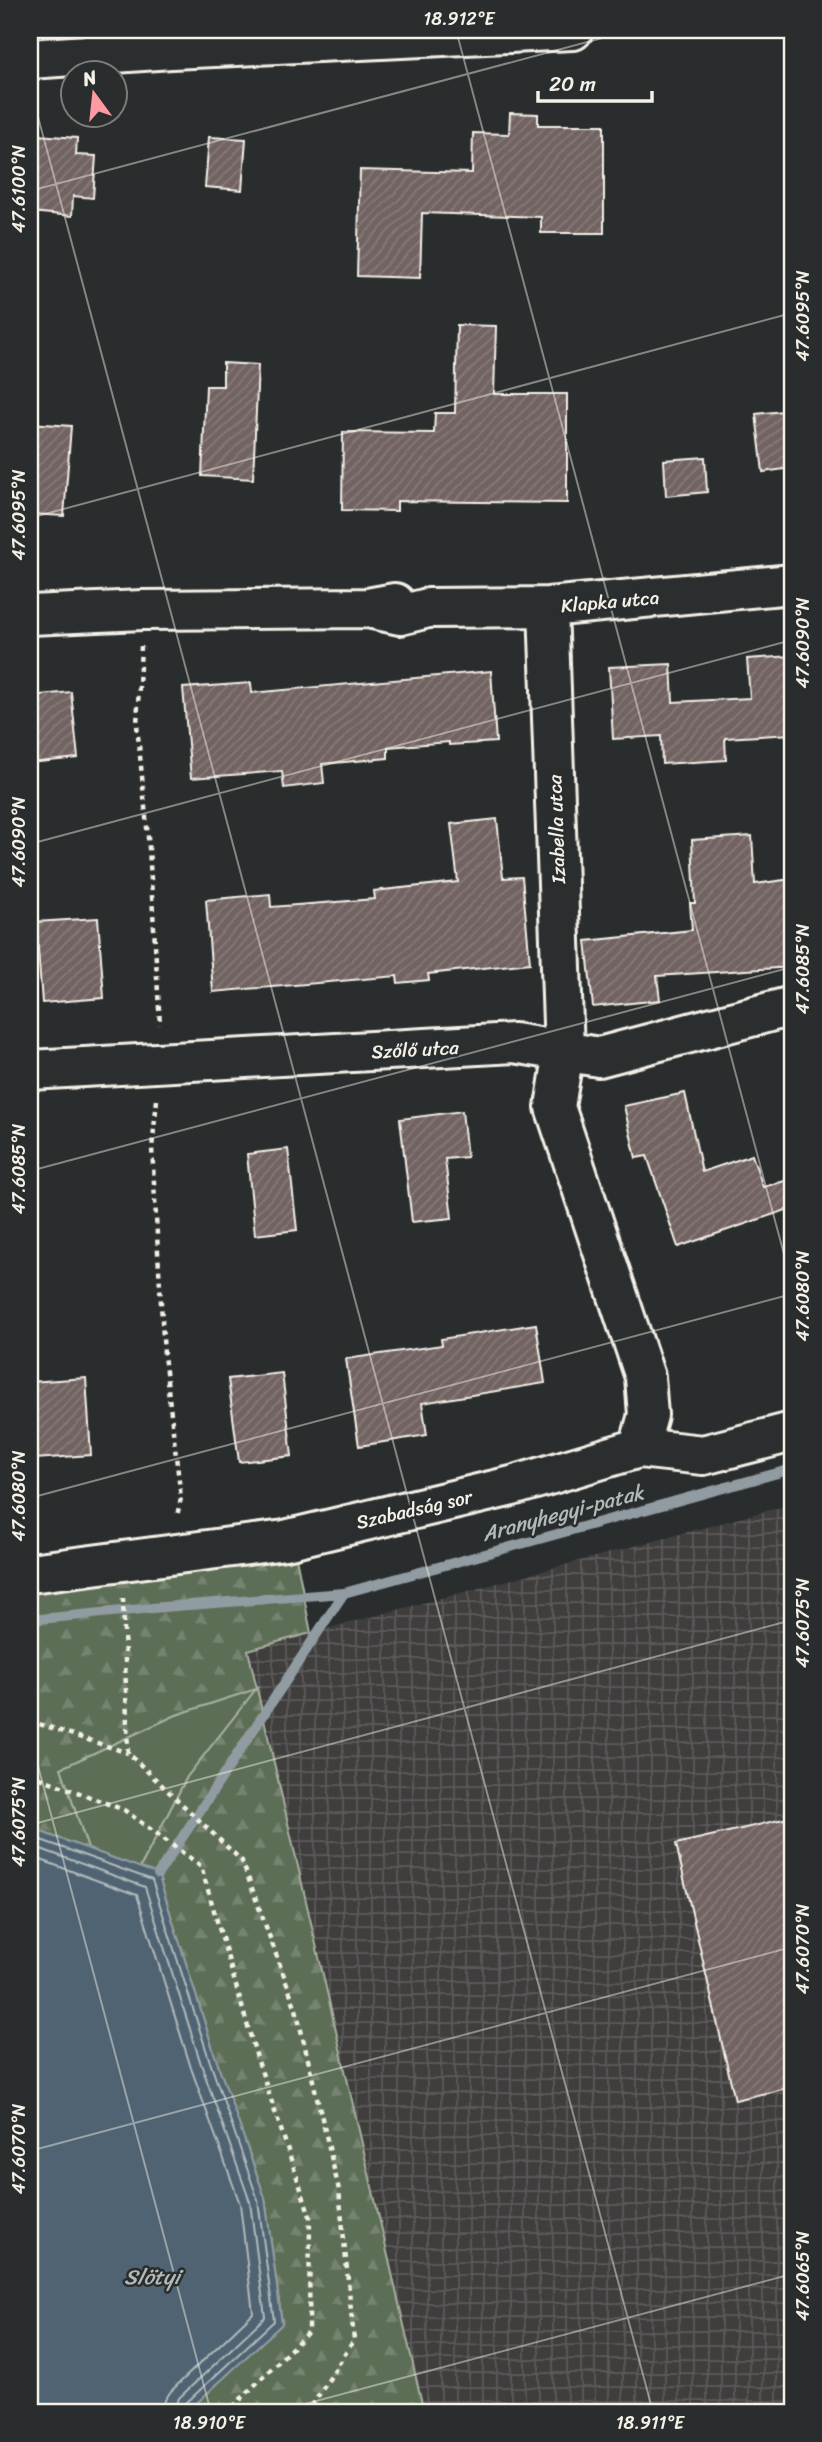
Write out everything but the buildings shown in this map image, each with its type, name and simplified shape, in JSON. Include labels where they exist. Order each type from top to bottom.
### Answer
[{"type":"street","points":[[30,59],[171,49],[573,30]]},
{"type":"street","name":"Klapka utca","points":[[30,615],[143,610],[368,608],[400,602],[428,608],[548,607],[792,584]]},
{"type":"street","name":"Izabella utca","points":[[548,607],[564,1051],[555,1107],[645,1377],[648,1415],[639,1448]]},
{"type":"street","name":"Szőlő utca","points":[[30,1070],[514,1043],[599,1057],[792,1006]]},
{"type":"street","name":"Szabadság sor","points":[[30,1573],[285,1540],[512,1486],[639,1448],[703,1455],[792,1432]]},
{"type":"path","points":[[122,1585],[128,1753]]},
{"type":"path","points":[[30,1721],[128,1753],[242,1861],[296,2009],[339,2190],[354,2340],[308,2412]]},
{"type":"path","points":[[30,1774],[124,1810],[201,1866],[257,2058],[310,2216],[309,2331],[228,2412]]},
{"type":"shaded area","points":[[792,1504],[792,2412],[424,2412],[248,1650]]},
{"type":"green space","points":[[296,1557],[311,1633],[248,1650],[424,2412],[187,2412],[282,2323],[265,2198],[216,2059],[158,1874],[140,1868],[187,1777],[256,1689],[176,1715],[61,1768],[88,1849],[30,1828],[30,1594]]},
{"type":"green space","points":[[257,1688],[187,1777],[140,1868],[88,1849],[61,1768],[176,1715]]},
{"type":"water","name":"Slötyi","points":[[30,1828],[158,1874],[216,2059],[265,2198],[282,2324],[187,2412],[30,2412]]},
{"type":"waterway","name":"Aranyhegyi-patak","points":[[30,1620],[344,1593],[792,1469]]},
{"type":"waterway","name":"Aranyhegyi-patak","points":[[158,1874],[344,1593]]}]
